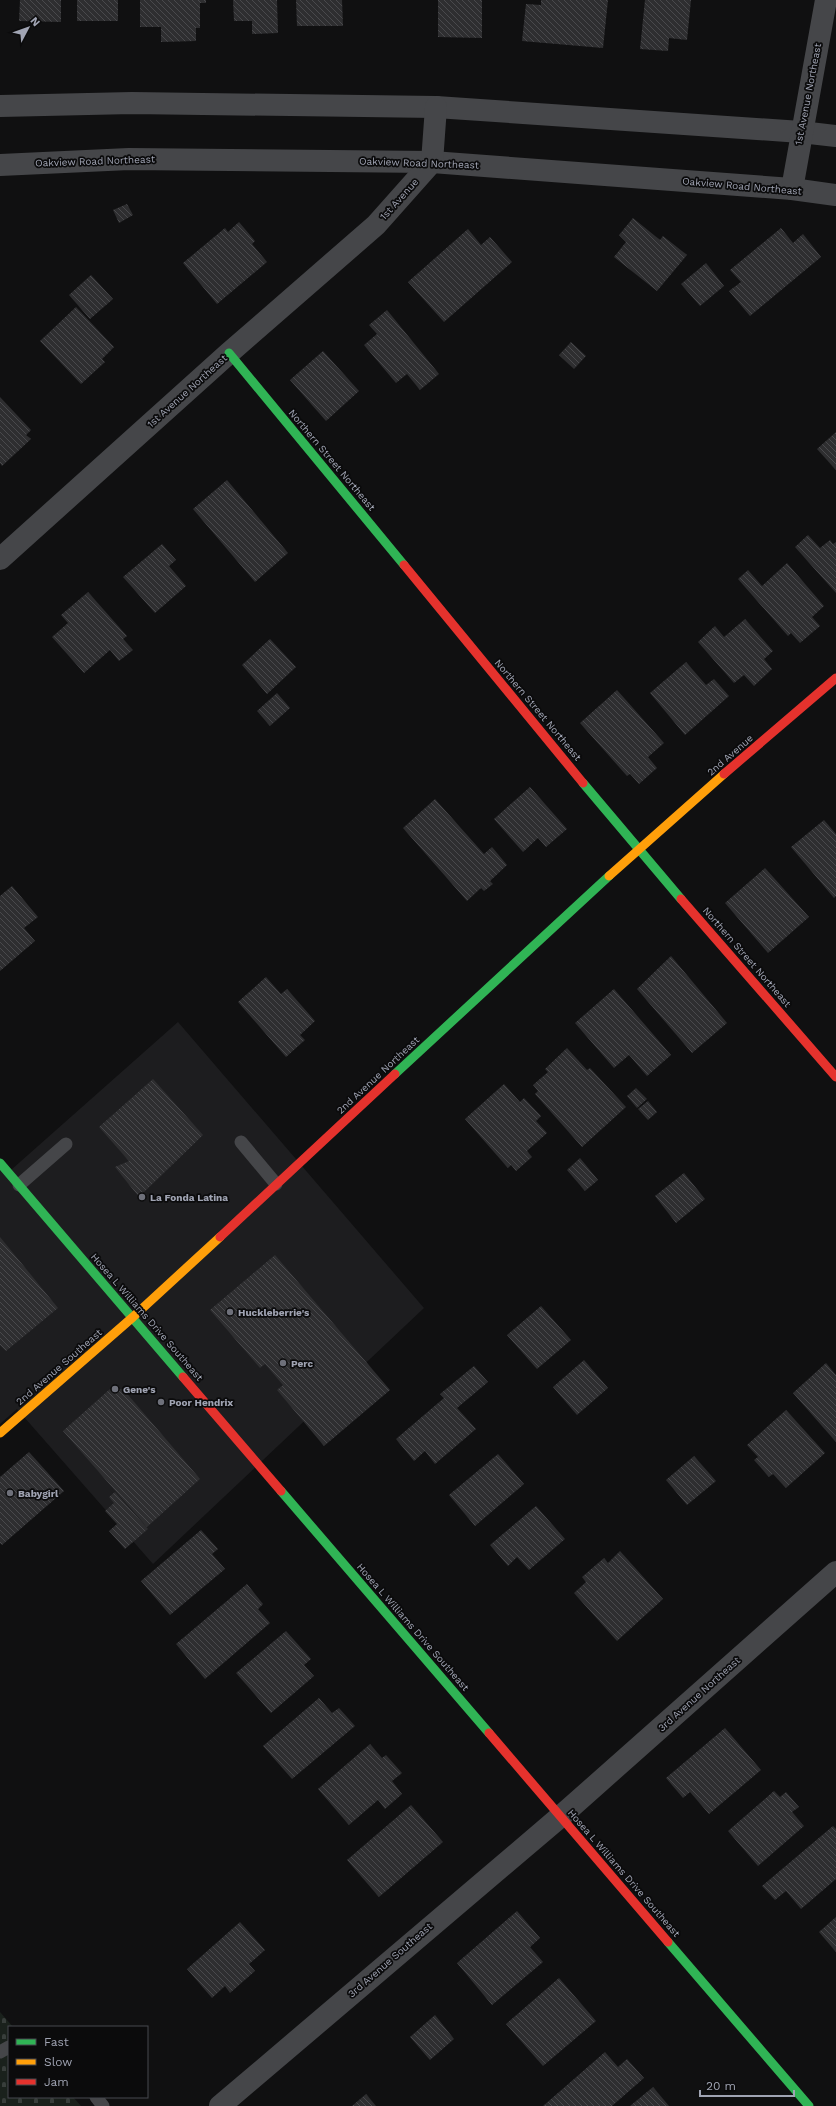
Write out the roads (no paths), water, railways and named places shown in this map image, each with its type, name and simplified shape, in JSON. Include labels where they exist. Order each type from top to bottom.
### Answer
[{"type":"street","name":"1st Avenue Northeast","points":[[792,189],[801,132],[826,0]]},
{"type":"street","points":[[0,106],[132,103],[436,106],[801,132],[836,136]]},
{"type":"street","points":[[432,162],[436,106]]},
{"type":"street","name":"Oakview Road Northeast","points":[[0,165],[129,159],[432,162],[792,189],[836,195]]},
{"type":"street","name":"1st Avenue","points":[[376,225],[432,162]]},
{"type":"street","name":"1st Avenue Northeast","points":[[0,559],[229,353],[376,225]]},
{"type":"street","name":"Northern Street Northeast","points":[[229,353],[638,849],[836,1076]]},
{"type":"street","name":"2nd Avenue","points":[[638,849],[836,678]]},
{"type":"street","name":"2nd Avenue Northeast","points":[[132,1317],[638,849]]},
{"type":"street","name":"Hosea L Williams Drive Southeast","points":[[0,1163],[810,2106]]},
{"type":"street","name":"2nd Avenue Southeast","points":[[0,1433],[132,1317]]},
{"type":"street","name":"3rd Avenue Northeast","points":[[561,1816],[836,1572]]},
{"type":"street","name":"3rd Avenue Southeast","points":[[220,2106],[561,1816]]},
{"type":"lane","points":[[241,1142],[276,1184]]},
{"type":"lane","points":[[19,1185],[66,1144]]},
{"type":"lane","points":[[97,2098],[103,2106]]},
{"type":"place","name":"La Fonda Latina","points":[[142,1197]]},
{"type":"place","name":"Huckleberrie's","points":[[230,1312]]},
{"type":"place","name":"Perc","points":[[283,1363]]},
{"type":"place","name":"Gene's","points":[[115,1389]]},
{"type":"place","name":"Poor Hendrix","points":[[161,1402]]},
{"type":"place","name":"Babygirl","points":[[10,1493]]}]
